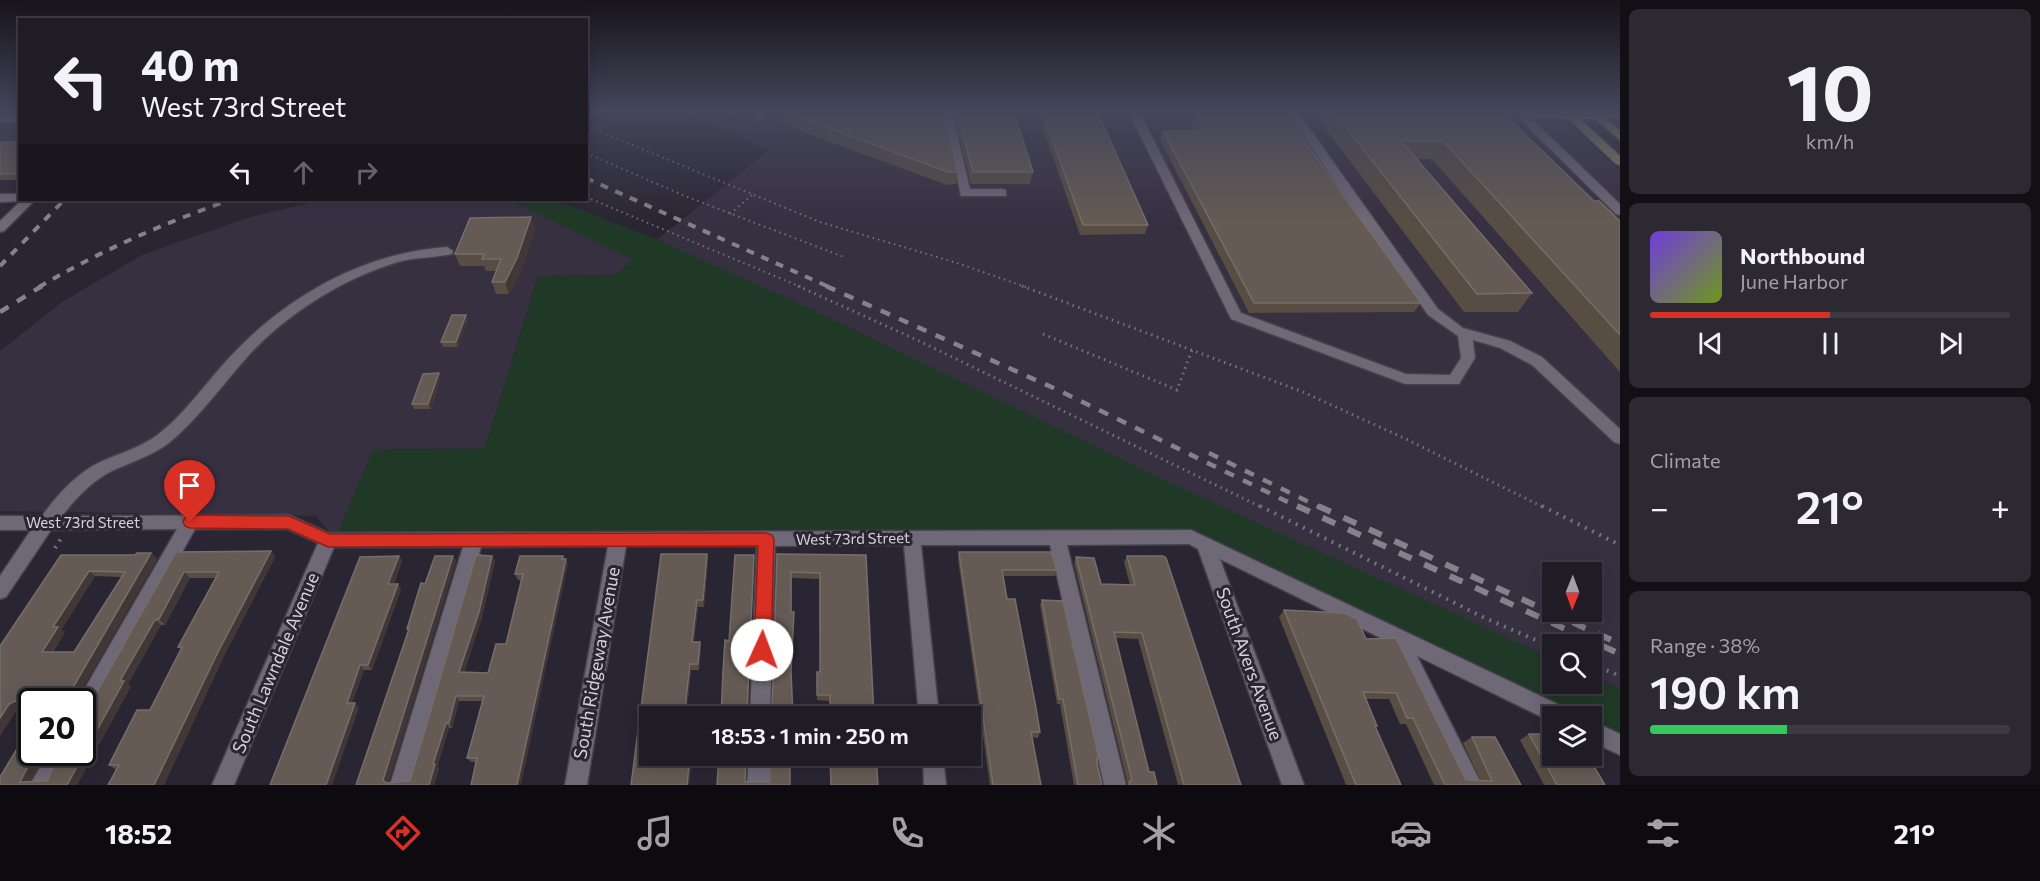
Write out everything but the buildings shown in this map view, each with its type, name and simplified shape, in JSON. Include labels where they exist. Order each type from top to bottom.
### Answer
[{"type":"main road","points":[[1604,148],[1620,162]]},
{"type":"street","points":[[955,148],[965,192],[1002,193]]},
{"type":"street","points":[[1151,148],[1236,316],[1405,379],[1454,380],[1468,358],[1465,333]]},
{"type":"street","points":[[1317,148],[1433,312],[1458,331],[1505,344],[1537,361],[1620,438]]},
{"type":"street","points":[[1555,148],[1620,211]]},
{"type":"street","points":[[0,198],[18,198]]},
{"type":"street","points":[[0,228],[28,201]]},
{"type":"street","points":[[0,591],[47,523],[87,478],[168,435],[257,338],[296,308],[339,282],[380,263],[408,256],[447,251]]},
{"type":"street","points":[[96,688],[190,522]]},
{"type":"street","name":"West 73rd Street","points":[[0,523],[289,522],[328,540],[1191,537],[1542,707]]},
{"type":"street","points":[[912,538],[928,706]]},
{"type":"street","points":[[1057,538],[1115,785]]},
{"type":"street","name":"South Lawndale Avenue","points":[[223,785],[328,540]]},
{"type":"street","points":[[401,785],[474,540]]},
{"type":"street","name":"South Ridgeway Avenue","points":[[576,785],[618,540]]},
{"type":"street","points":[[760,706],[766,540]]},
{"type":"street","name":"South Avers Avenue","points":[[1205,543],[1293,785]]},
{"type":"street","points":[[1397,636],[1471,785]]},
{"type":"street","points":[[1602,736],[1620,745]]},
{"type":"street","points":[[41,785],[52,766]]},
{"type":"street","points":[[758,785],[759,766]]},
{"type":"street","points":[[934,766],[935,785]]},
{"type":"path","points":[[638,148],[820,222],[1004,280],[1303,393],[1396,434],[1620,545]]},
{"type":"path","points":[[588,154],[730,214],[844,257]]},
{"type":"path","points":[[730,214],[752,195]]},
{"type":"path","points":[[588,198],[768,272],[917,340],[1255,503],[1487,619],[1542,643]]},
{"type":"path","points":[[1043,334],[1177,390],[1192,350]]},
{"type":"path","points":[[1602,668],[1620,676]]},
{"type":"shaded area","points":[[764,148],[1595,148],[1620,171],[1620,735],[1602,723],[1602,706],[1559,706],[787,335],[615,275],[538,276],[485,448],[373,450],[338,533],[329,532],[316,516],[0,511],[0,351],[62,302],[142,255],[247,218],[316,201],[512,201],[633,259],[769,150]]},
{"type":"green space","points":[[512,201],[559,201],[658,240],[805,306],[1190,492],[1542,653],[1542,694],[1602,694],[1602,681],[1620,689],[1620,735],[1602,726],[1602,706],[1559,706],[1217,542],[1189,534],[338,533],[373,450],[485,448],[538,276],[615,275],[633,260]]},
{"type":"railway","points":[[588,179],[829,287]]},
{"type":"railway","points":[[0,266],[63,201]]},
{"type":"railway","points":[[39,287],[85,261],[133,239],[227,201]]},
{"type":"railway","points":[[0,312],[42,286]]},
{"type":"railway","points":[[826,286],[1058,390],[1300,508]]},
{"type":"railway","points":[[1209,453],[1321,508]]},
{"type":"railway","points":[[1297,506],[1620,654]]},
{"type":"railway","points":[[1318,506],[1620,644]]},
{"type":"route","points":[[190,522],[289,522],[328,540],[766,540],[762,650]]}]
